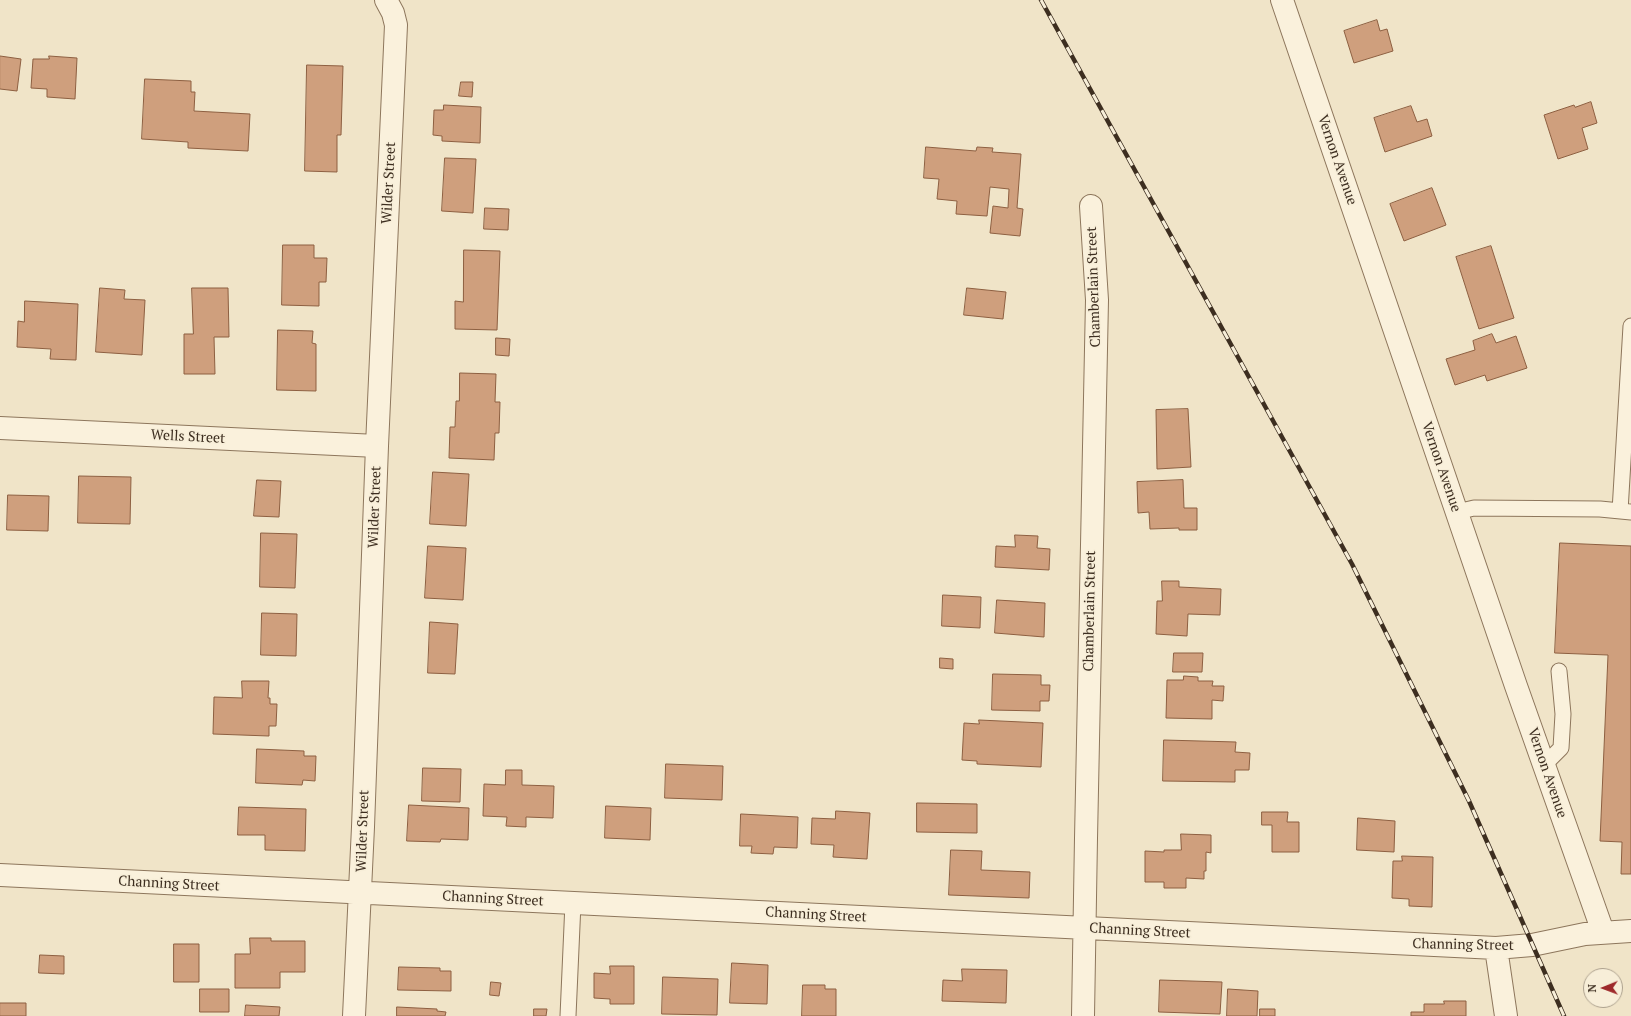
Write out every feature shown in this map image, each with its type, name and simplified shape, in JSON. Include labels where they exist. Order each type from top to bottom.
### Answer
[{"type":"street","name":"Wilder Street","points":[[354,1016],[396,25],[393,13],[386,0]]},
{"type":"street","name":"Vernon Avenue","points":[[1282,0],[1544,765],[1603,932]]},
{"type":"street","name":"Chamberlain Street","points":[[1083,1016],[1097,300],[1091,206]]},
{"type":"street","name":"Wells Street","points":[[0,428],[377,446]]},
{"type":"street","name":"Channing Street","points":[[0,875],[1496,948],[1532,945],[1585,934],[1631,931]]},
{"type":"street","points":[[1496,948],[1506,1016]]},
{"type":"lane","points":[[1457,512],[1474,508],[1600,509],[1626,511],[1631,326]]},
{"type":"lane","points":[[1544,765],[1561,748],[1563,714],[1559,671]]},
{"type":"lane","points":[[568,1016],[573,903]]},
{"type":"building","points":[[1377,20],[1380,31],[1387,29],[1393,51],[1354,63],[1344,31]]},
{"type":"building","points":[[0,56],[21,59],[17,91],[0,89]]},
{"type":"building","points":[[49,56],[77,58],[75,99],[47,97],[47,89],[31,88],[33,59],[49,59]]},
{"type":"building","points":[[307,65],[343,66],[341,135],[337,135],[337,172],[305,171]]},
{"type":"building","points":[[145,79],[191,81],[191,92],[195,92],[194,111],[250,114],[248,151],[188,148],[188,142],[142,139]]},
{"type":"building","points":[[461,82],[473,82],[472,97],[459,96]]},
{"type":"building","points":[[1591,102],[1597,123],[1582,128],[1588,149],[1558,159],[1544,115],[1574,105],[1575,107]]},
{"type":"building","points":[[444,105],[481,107],[480,143],[442,141],[442,136],[433,135],[434,110],[443,110]]},
{"type":"building","points":[[1411,106],[1417,122],[1427,119],[1432,136],[1385,152],[1374,118]]},
{"type":"building","points":[[926,147],[976,151],[977,147],[993,148],[992,152],[1021,154],[1017,208],[1023,209],[1020,236],[990,233],[993,206],[1008,208],[1009,189],[990,187],[987,216],[956,214],[957,201],[937,199],[939,179],[924,178]]},
{"type":"building","points":[[445,158],[476,159],[473,213],[442,211]]},
{"type":"building","points":[[1432,188],[1446,225],[1404,241],[1390,204]]},
{"type":"building","points":[[485,208],[509,209],[508,230],[484,229]]},
{"type":"building","points":[[283,245],[314,245],[314,258],[327,258],[326,282],[319,282],[319,306],[282,305]]},
{"type":"building","points":[[1491,246],[1514,318],[1479,329],[1456,257]]},
{"type":"building","points":[[464,250],[500,251],[497,330],[455,329],[455,301],[463,302]]},
{"type":"building","points":[[100,288],[125,290],[124,299],[145,300],[142,355],[96,352]]},
{"type":"building","points":[[192,288],[228,288],[229,337],[214,337],[215,374],[184,374],[184,334],[193,334]]},
{"type":"building","points":[[967,288],[1006,292],[1003,319],[964,315]]},
{"type":"building","points":[[25,301],[78,304],[76,360],[50,359],[51,349],[17,347],[18,321],[24,322]]},
{"type":"building","points":[[278,330],[313,331],[312,343],[316,344],[316,391],[277,390]]},
{"type":"building","points":[[1492,334],[1496,343],[1516,336],[1527,368],[1487,381],[1485,375],[1455,385],[1446,359],[1475,350],[1473,341]]},
{"type":"building","points":[[496,338],[510,339],[509,356],[496,355]]},
{"type":"building","points":[[460,373],[496,374],[495,402],[500,402],[499,433],[495,433],[494,460],[449,458],[450,427],[455,427],[456,401],[459,401]]},
{"type":"building","points":[[1188,409],[1191,467],[1157,469],[1156,410]]},
{"type":"building","points":[[433,472],[469,474],[466,526],[430,524]]},
{"type":"building","points":[[79,476],[131,477],[130,524],[78,523]]},
{"type":"building","points":[[257,480],[281,481],[279,517],[254,516]]},
{"type":"building","points":[[1183,480],[1184,508],[1197,508],[1197,530],[1179,530],[1179,528],[1150,529],[1149,512],[1138,513],[1137,482]]},
{"type":"building","points":[[8,495],[49,496],[48,531],[7,530]]},
{"type":"building","points":[[261,533],[297,534],[295,588],[260,587]]},
{"type":"building","points":[[1015,535],[1038,536],[1037,548],[1050,549],[1049,570],[995,567],[996,546],[1015,547]]},
{"type":"building","points":[[1560,543],[1631,546],[1631,874],[1621,874],[1622,842],[1600,841],[1608,655],[1555,653]]},
{"type":"building","points":[[428,546],[466,548],[463,600],[425,598]]},
{"type":"building","points":[[1162,581],[1179,581],[1179,587],[1221,589],[1220,615],[1188,614],[1187,636],[1156,634],[1157,601],[1162,601]]},
{"type":"building","points":[[943,595],[981,597],[980,628],[942,626]]},
{"type":"building","points":[[997,600],[1045,603],[1044,637],[995,633]]},
{"type":"building","points":[[262,613],[297,614],[296,656],[261,655]]},
{"type":"building","points":[[430,622],[458,624],[455,674],[428,673]]},
{"type":"building","points":[[1174,653],[1203,653],[1202,672],[1173,672]]},
{"type":"building","points":[[940,658],[953,659],[953,669],[940,668]]},
{"type":"building","points":[[993,674],[1041,675],[1041,685],[1050,685],[1049,701],[1040,701],[1040,711],[992,710]]},
{"type":"building","points":[[1184,676],[1198,677],[1198,681],[1213,681],[1212,686],[1224,686],[1223,701],[1212,700],[1212,719],[1166,718],[1167,680],[1183,680]]},
{"type":"building","points":[[242,681],[269,681],[268,698],[270,698],[270,704],[277,704],[276,726],[269,726],[269,736],[213,734],[214,697],[242,698]]},
{"type":"building","points":[[979,720],[1043,723],[1041,767],[977,764],[977,761],[962,760],[964,723],[979,724]]},
{"type":"building","points":[[1164,740],[1236,742],[1235,752],[1250,753],[1249,770],[1235,770],[1235,782],[1163,781]]},
{"type":"building","points":[[257,749],[304,751],[304,756],[316,756],[315,781],[303,780],[302,785],[256,783]]},
{"type":"building","points":[[666,764],[723,766],[722,800],[665,798]]},
{"type":"building","points":[[423,768],[461,769],[460,802],[422,801]]},
{"type":"building","points":[[506,770],[522,770],[522,785],[554,786],[553,818],[526,817],[526,827],[506,826],[507,817],[483,816],[484,784],[505,785]]},
{"type":"building","points":[[917,803],[977,804],[977,833],[917,832]]},
{"type":"building","points":[[409,805],[469,808],[468,840],[441,839],[440,842],[407,841]]},
{"type":"building","points":[[606,806],[651,808],[650,840],[605,838]]},
{"type":"building","points":[[239,807],[306,809],[305,851],[265,850],[265,835],[238,835]]},
{"type":"building","points":[[836,811],[870,813],[867,859],[833,857],[834,845],[811,844],[812,818],[835,819]]},
{"type":"building","points":[[1262,812],[1288,812],[1287,822],[1299,822],[1299,852],[1272,852],[1272,825],[1262,825]]},
{"type":"building","points":[[741,814],[798,817],[797,848],[774,847],[773,854],[751,853],[752,846],[740,846]]},
{"type":"building","points":[[1358,818],[1395,821],[1394,852],[1357,850]]},
{"type":"building","points":[[1181,834],[1211,835],[1211,853],[1206,852],[1206,871],[1204,871],[1204,879],[1186,878],[1186,888],[1164,888],[1164,882],[1145,882],[1145,851],[1164,852],[1164,850],[1181,850]]},
{"type":"building","points":[[951,850],[982,851],[981,870],[1030,872],[1029,898],[949,895]]},
{"type":"building","points":[[1402,856],[1433,857],[1432,907],[1409,906],[1409,899],[1392,898],[1393,861],[1402,861]]},
{"type":"building","points":[[250,938],[271,938],[271,941],[305,941],[305,972],[280,972],[280,988],[235,988],[235,954],[250,954]]},
{"type":"building","points":[[174,944],[199,944],[199,982],[174,982]]},
{"type":"building","points":[[40,955],[64,956],[64,974],[39,973]]},
{"type":"building","points":[[732,963],[768,965],[767,1004],[730,1003]]},
{"type":"building","points":[[610,966],[634,966],[634,1004],[610,1004],[610,999],[594,998],[594,973],[610,974]]},
{"type":"building","points":[[399,967],[440,968],[440,971],[451,971],[451,991],[398,990]]},
{"type":"building","points":[[962,969],[1007,970],[1006,1003],[942,1001],[943,980],[962,981]]},
{"type":"building","points":[[663,977],[718,979],[717,1015],[662,1014]]},
{"type":"building","points":[[1160,980],[1222,982],[1220,1014],[1159,1012]]},
{"type":"building","points":[[491,982],[501,983],[499,996],[490,995]]},
{"type":"building","points":[[803,985],[825,985],[825,989],[836,989],[836,1016],[802,1016]]},
{"type":"building","points":[[200,989],[229,989],[229,1012],[200,1012]]},
{"type":"building","points":[[1228,989],[1258,991],[1257,1016],[1227,1016]]},
{"type":"building","points":[[1444,1001],[1466,1001],[1466,1016],[1411,1016],[1411,1012],[1424,1012],[1424,1004],[1444,1004]]},
{"type":"building","points":[[0,1003],[26,1003],[26,1016],[0,1016]]},
{"type":"building","points":[[246,1005],[280,1007],[279,1016],[245,1016]]},
{"type":"building","points":[[397,1007],[437,1009],[437,1011],[446,1012],[445,1016],[397,1016]]},
{"type":"building","points":[[534,1009],[547,1009],[546,1016],[534,1016]]},
{"type":"building","points":[[1260,1009],[1275,1009],[1275,1016],[1260,1016]]},
{"type":"railway","points":[[1041,0],[1352,564],[1469,801],[1564,1016]]}]
